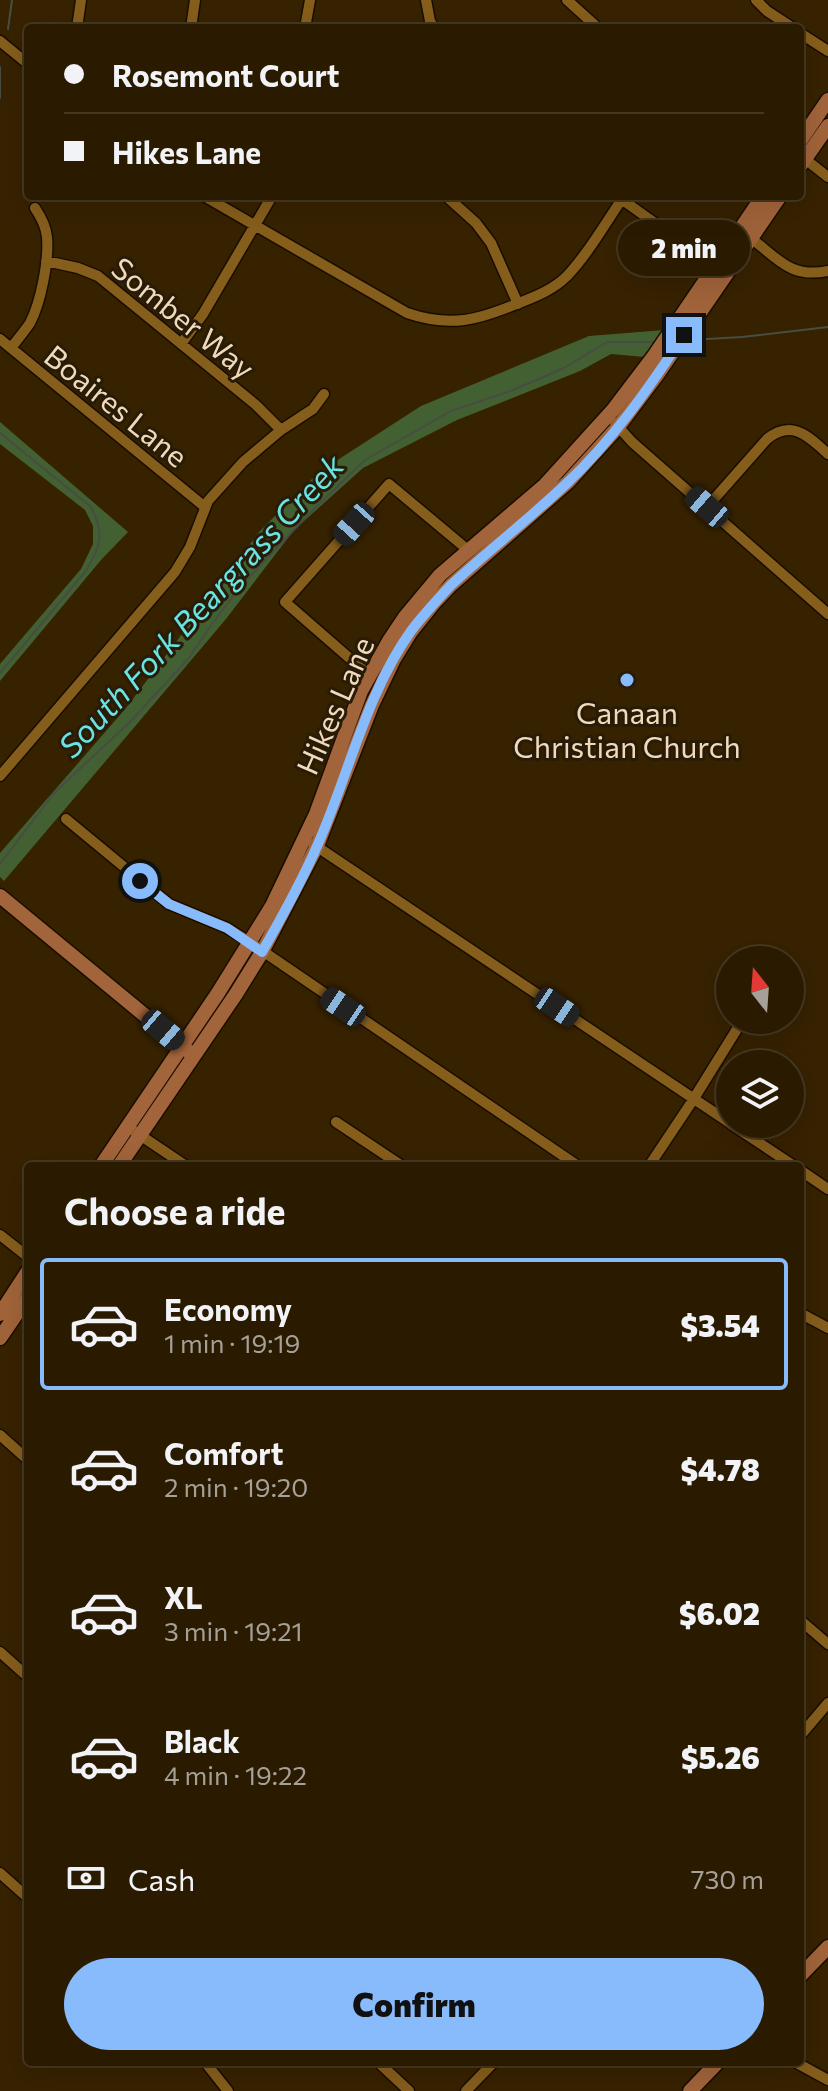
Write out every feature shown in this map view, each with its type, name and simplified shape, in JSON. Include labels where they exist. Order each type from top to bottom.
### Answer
[{"type":"main road","points":[[804,135],[828,100]]},
{"type":"main road","points":[[804,159],[828,126]]},
{"type":"main road","name":"Hikes Lane","points":[[746,235],[761,200]]},
{"type":"main road","name":"Hikes Lane","points":[[105,1162],[134,1131],[187,1051],[236,994],[256,948],[311,843],[394,659],[410,633],[451,585],[568,482],[613,421],[668,334],[777,200]]},
{"type":"main road","name":"Hikes Lane","points":[[311,843],[349,721],[389,641],[422,594],[613,421],[672,353],[720,270]]},
{"type":"main road","points":[[0,896],[187,1051]]},
{"type":"main road","name":"Hikes Lane","points":[[121,1162],[134,1131]]},
{"type":"main road","points":[[0,1314],[24,1277]]},
{"type":"main road","points":[[0,1338],[24,1303]]},
{"type":"main road","points":[[804,1972],[828,1947]]},
{"type":"main road","points":[[690,2091],[714,2066]]},
{"type":"street","points":[[78,24],[81,0]]},
{"type":"street","points":[[192,24],[195,0]]},
{"type":"street","points":[[306,24],[310,0]]},
{"type":"street","points":[[426,0],[432,24]]},
{"type":"street","points":[[567,0],[594,24]]},
{"type":"street","points":[[756,0],[787,24]]},
{"type":"street","points":[[804,36],[828,51]]},
{"type":"street","points":[[0,41],[24,61]]},
{"type":"street","points":[[804,163],[828,177]]},
{"type":"street","points":[[211,200],[392,305],[420,317],[443,321],[474,320],[554,287],[570,274],[619,200]]},
{"type":"street","points":[[181,344],[203,314],[270,200]]},
{"type":"street","points":[[450,200],[476,223],[491,243],[518,304]]},
{"type":"street","points":[[625,200],[720,270]]},
{"type":"street","points":[[11,348],[30,322],[37,306],[46,261],[47,235],[35,208]]},
{"type":"street","points":[[746,235],[793,270],[807,274],[828,271]]},
{"type":"street","name":"Somber Way","points":[[46,261],[98,276],[256,405],[281,430]]},
{"type":"street","name":"Boaires Lane","points":[[0,339],[205,507]]},
{"type":"street","points":[[0,776],[175,572],[190,547],[208,501],[243,462],[281,430],[313,409],[324,394]]},
{"type":"street","points":[[613,421],[632,442],[828,614]]},
{"type":"street","points":[[707,507],[767,439],[777,432],[799,431],[828,454]]},
{"type":"street","points":[[370,676],[285,602],[389,484],[468,550]]},
{"type":"street","points":[[66,819],[169,904],[227,928],[572,1162]]},
{"type":"street","points":[[311,843],[716,1115]]},
{"type":"street","points":[[652,1162],[734,1034]]},
{"type":"street","points":[[336,1122],[396,1162]]},
{"type":"street","points":[[134,1131],[180,1162]]},
{"type":"street","points":[[752,1138],[788,1162]]},
{"type":"street","points":[[804,1173],[828,1189]]},
{"type":"street","points":[[0,1235],[24,1254]]},
{"type":"street","points":[[804,1315],[828,1328]]},
{"type":"street","points":[[0,1435],[24,1456]]},
{"type":"street","points":[[804,1623],[828,1644]]},
{"type":"street","points":[[0,1652],[24,1673]]},
{"type":"street","points":[[804,1731],[828,1703]]},
{"type":"street","points":[[0,1873],[24,1894]]},
{"type":"street","points":[[208,2066],[228,2091]]},
{"type":"street","points":[[382,2066],[409,2091]]},
{"type":"street","points":[[466,2091],[490,2066]]},
{"type":"street","points":[[802,2066],[828,2080]]},
{"type":"green space","points":[[664,330],[645,357],[611,354],[580,371],[457,420],[363,468],[294,530],[226,619],[4,881],[0,877],[0,853],[126,708],[260,531],[319,472],[421,406],[589,336]]},
{"type":"green space","points":[[0,422],[128,532],[0,681],[0,664],[81,569],[93,544],[93,526],[85,510],[0,444]]},
{"type":"waterway","points":[[8,29],[12,0]]},
{"type":"waterway","points":[[0,67],[0,98]]},
{"type":"waterway","name":"South Fork Beargrass Creek","points":[[690,340],[828,327]]},
{"type":"waterway","name":"South Fork Beargrass Creek","points":[[0,864],[55,792],[130,722],[188,659],[240,587],[365,460],[451,411],[562,369],[607,342],[655,342]]},
{"type":"waterway","points":[[0,433],[91,507],[99,532],[98,547],[85,572],[0,673]]},
{"type":"place","name":"Canaan Christian Church","points":[[627,680]]},
{"type":"route","points":[[140,881],[169,904],[227,928],[262,952],[317,846],[372,705],[410,633],[451,585],[568,482],[618,427],[684,335]]}]
